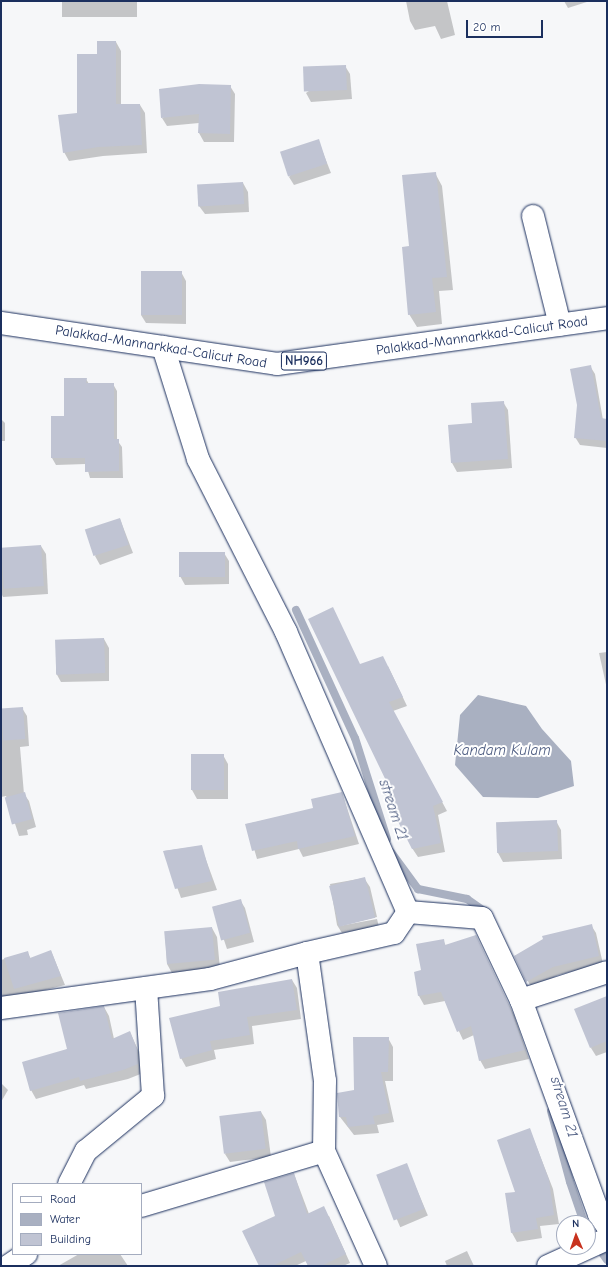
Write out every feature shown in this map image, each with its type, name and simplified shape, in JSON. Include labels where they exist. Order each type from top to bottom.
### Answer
[{"type":"main road","points":[[533,216],[560,325]]},
{"type":"main road","name":"Palakkad-Mannarkkad-Calicut Road","points":[[1,323],[277,364],[607,318]]},
{"type":"main road","points":[[163,347],[198,459],[286,632],[408,912]]},
{"type":"main road","points":[[1,1008],[210,979],[307,953],[394,933],[408,912]]},
{"type":"main road","points":[[408,912],[482,918],[521,1000],[599,1214],[607,1226]]},
{"type":"main road","points":[[307,953],[325,1081],[324,1151],[376,1266]]},
{"type":"main road","points":[[521,1000],[607,972]]},
{"type":"main road","points":[[70,1183],[86,1151],[153,1096],[146,988]]},
{"type":"main road","points":[[142,1206],[324,1151]]},
{"type":"main road","points":[[548,1266],[607,1239]]},
{"type":"main road","points":[[8,1266],[24,1255]]},
{"type":"water","name":"Kandam Kulam","points":[[478,695],[526,706],[542,729],[571,761],[574,786],[538,798],[483,797],[455,765],[460,715]]},
{"type":"building","points":[[97,41],[116,41],[116,104],[140,104],[142,145],[98,147],[63,153],[58,115],[77,113],[77,54],[97,54]]},
{"type":"building","points":[[346,65],[347,90],[304,91],[303,67]]},
{"type":"building","points":[[199,84],[231,85],[230,134],[198,133],[199,114],[161,118],[159,89]]},
{"type":"building","points":[[319,139],[327,164],[288,176],[280,152]]},
{"type":"building","points":[[436,172],[447,277],[432,278],[436,312],[408,315],[402,247],[409,246],[402,175]]},
{"type":"building","points":[[243,182],[244,204],[198,206],[197,184]]},
{"type":"building","points":[[141,271],[182,271],[182,315],[141,315]]},
{"type":"building","points":[[591,365],[601,418],[607,419],[607,441],[574,438],[577,405],[570,369]]},
{"type":"building","points":[[64,378],[87,378],[86,383],[114,383],[114,439],[119,439],[119,471],[85,472],[85,458],[51,458],[51,416],[64,416]]},
{"type":"building","points":[[504,401],[508,459],[451,463],[448,425],[472,423],[471,403]]},
{"type":"building","points":[[120,518],[129,545],[93,556],[85,529]]},
{"type":"building","points":[[41,545],[44,586],[4,589],[1,548]]},
{"type":"building","points":[[179,552],[225,552],[225,577],[179,577]]},
{"type":"building","points":[[333,607],[360,664],[383,656],[403,697],[389,702],[443,802],[433,806],[441,843],[412,849],[384,794],[391,791],[308,619]]},
{"type":"building","points":[[104,638],[105,673],[56,675],[55,640]]},
{"type":"building","points":[[23,707],[25,739],[3,740],[1,709]]},
{"type":"building","points":[[191,754],[224,754],[224,790],[191,790]]},
{"type":"building","points":[[25,792],[32,819],[12,824],[5,797]]},
{"type":"building","points":[[342,792],[355,836],[298,849],[297,841],[252,851],[245,824],[313,808],[311,799]]},
{"type":"building","points":[[557,820],[558,851],[497,853],[496,822]]},
{"type":"building","points":[[202,845],[212,881],[175,889],[163,851]]},
{"type":"building","points":[[365,877],[375,918],[339,927],[329,886]]},
{"type":"building","points":[[241,899],[250,933],[221,941],[212,907]]},
{"type":"building","points":[[592,924],[599,956],[553,967],[526,982],[514,956],[543,939],[542,936]]},
{"type":"building","points":[[212,927],[215,960],[167,964],[164,931]]},
{"type":"building","points":[[476,935],[509,1005],[525,1050],[479,1061],[471,1026],[457,1032],[441,992],[418,996],[414,972],[421,970],[416,944],[444,939],[445,945]]},
{"type":"building","points":[[51,950],[61,976],[14,989],[4,958],[28,951],[30,958]]},
{"type":"building","points":[[292,979],[297,1010],[247,1017],[250,1035],[210,1041],[212,1050],[180,1059],[169,1018],[220,1006],[218,992]]},
{"type":"building","points":[[607,996],[607,1041],[590,1048],[574,1009]]},
{"type":"building","points":[[104,1006],[112,1039],[130,1031],[137,1049],[138,1064],[123,1070],[80,1081],[79,1077],[30,1091],[22,1062],[67,1049],[58,1013]]},
{"type":"building","points":[[353,1037],[389,1037],[388,1072],[381,1072],[389,1113],[373,1116],[375,1124],[348,1127],[346,1117],[339,1117],[337,1093],[354,1090]]},
{"type":"building","points":[[261,1111],[266,1149],[224,1154],[219,1116]]},
{"type":"building","points":[[530,1128],[549,1180],[554,1215],[536,1218],[538,1229],[511,1233],[505,1193],[515,1192],[497,1140]]},
{"type":"building","points":[[407,1163],[425,1209],[394,1221],[376,1175]]},
{"type":"building","points":[[294,1173],[307,1214],[324,1206],[346,1254],[321,1266],[308,1266],[301,1252],[272,1266],[259,1266],[242,1231],[275,1216],[264,1182]]},
{"type":"waterway","name":"stream 21","points":[[296,610],[355,738],[387,839]]},
{"type":"waterway","name":"stream 21","points":[[391,852],[418,889],[467,899],[487,913]]},
{"type":"waterway","name":"stream 21","points":[[551,1111],[570,1182],[581,1215]]},
{"type":"waterway","name":"stream 21","points":[[600,1250],[607,1260]]}]
